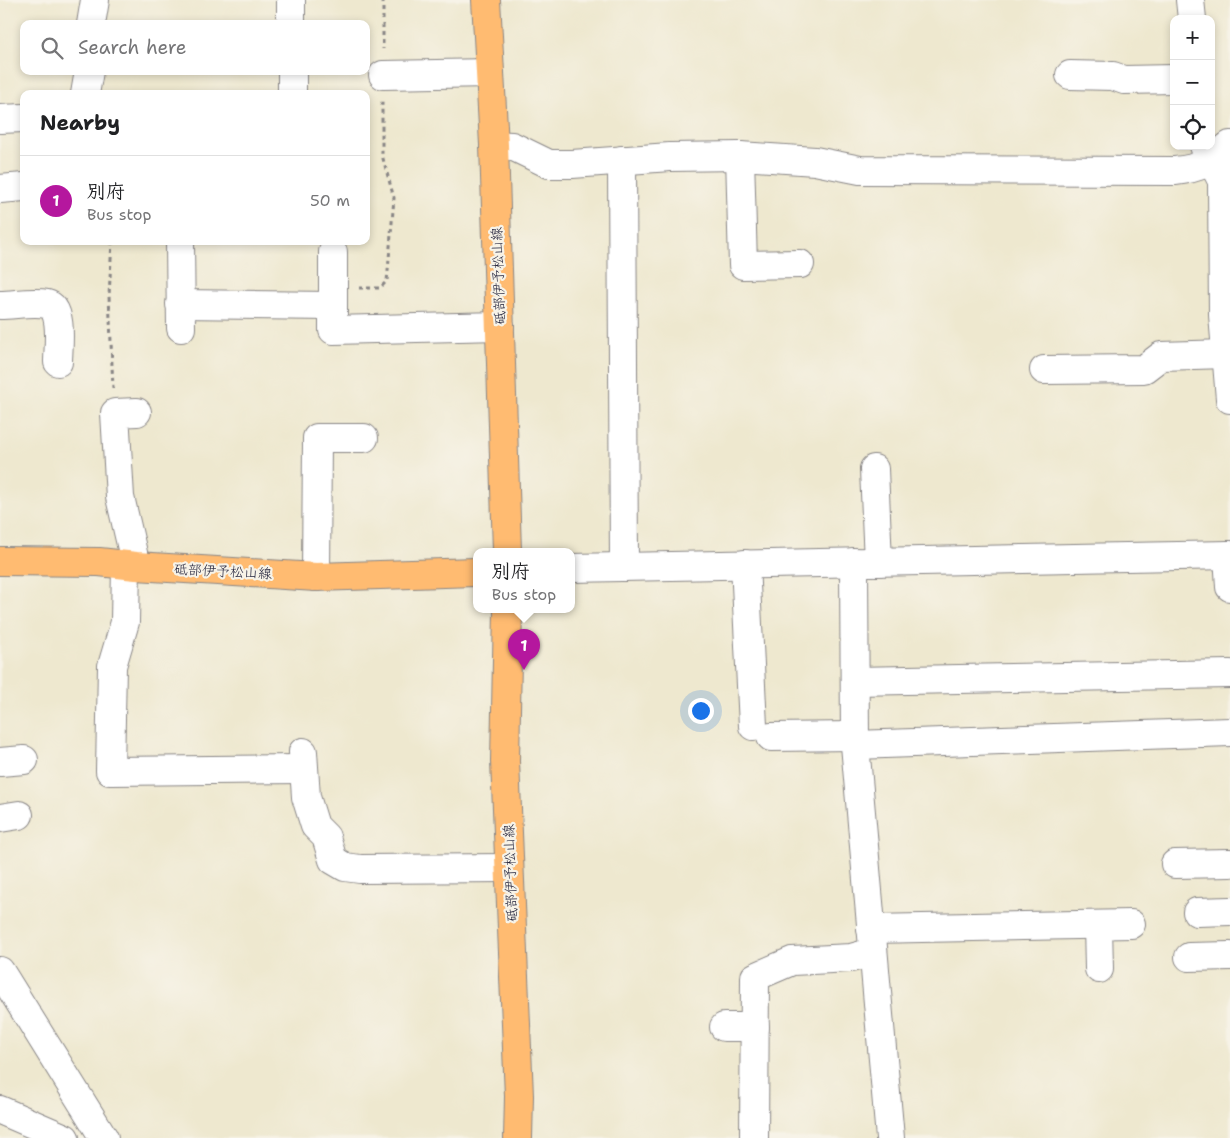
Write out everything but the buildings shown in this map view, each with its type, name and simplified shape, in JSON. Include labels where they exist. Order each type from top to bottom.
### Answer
[{"type":"main road","name":"砥部伊予松山線","points":[[486,0],[494,145],[507,548]]},
{"type":"main road","name":"砥部伊予松山線","points":[[0,561],[99,562],[316,576],[473,572]]},
{"type":"main road","name":"砥部伊予松山線","points":[[508,613],[505,761],[519,1096],[518,1138]]},
{"type":"street","points":[[92,20],[95,0]]},
{"type":"street","points":[[291,0],[291,20]]},
{"type":"street","points":[[1190,0],[1192,15]]},
{"type":"street","points":[[383,75],[490,73]]},
{"type":"street","points":[[86,90],[88,75]]},
{"type":"street","points":[[292,75],[292,90]]},
{"type":"street","points":[[1070,75],[1113,76],[1124,80],[1170,79]]},
{"type":"street","points":[[0,119],[20,118]]},
{"type":"street","points":[[494,145],[512,146],[549,164],[670,157],[740,156],[815,161],[860,170],[1175,171],[1196,168],[1219,149]]},
{"type":"street","points":[[1219,149],[1222,181],[1223,315],[1230,399]]},
{"type":"street","points":[[740,156],[742,265],[800,264]]},
{"type":"street","points":[[622,160],[624,567]]},
{"type":"street","points":[[0,189],[20,187]]},
{"type":"street","points":[[180,245],[181,316],[333,297]]},
{"type":"street","points":[[332,252],[333,330],[500,326]]},
{"type":"street","points":[[0,305],[48,304],[55,309],[58,320],[59,362]]},
{"type":"street","points":[[1044,370],[1144,369],[1161,356],[1226,354]]},
{"type":"street","points":[[126,413],[120,497],[131,565],[125,622],[112,666],[110,772],[303,760],[306,797],[315,826],[326,837],[332,860],[345,867],[360,869],[509,868]]},
{"type":"street","points":[[316,576],[317,438],[364,438]]},
{"type":"street","points":[[874,469],[855,680],[855,741],[890,1138]]},
{"type":"street","points":[[575,568],[1229,555],[1230,586]]},
{"type":"street","points":[[745,564],[762,731],[855,741],[1230,732]]},
{"type":"street","points":[[855,680],[1230,674]]},
{"type":"street","points":[[1175,864],[1230,863]]},
{"type":"street","points":[[1197,912],[1230,911]]},
{"type":"street","points":[[754,1138],[755,977],[792,961],[851,958],[872,941],[1131,924]]},
{"type":"street","points":[[1098,925],[1099,969]]},
{"type":"street","points":[[1189,957],[1226,969]]},
{"type":"street","points":[[0,971],[101,1137]]},
{"type":"street","points":[[724,1027],[755,1026]]},
{"type":"street","points":[[0,1110],[64,1138]]},
{"type":"path","points":[[333,297],[380,288],[387,281],[394,198],[382,155],[383,0]]},
{"type":"path","points":[[112,245],[109,296],[126,413]]},
{"type":"place","name":"別府","points":[[524,670]]}]
